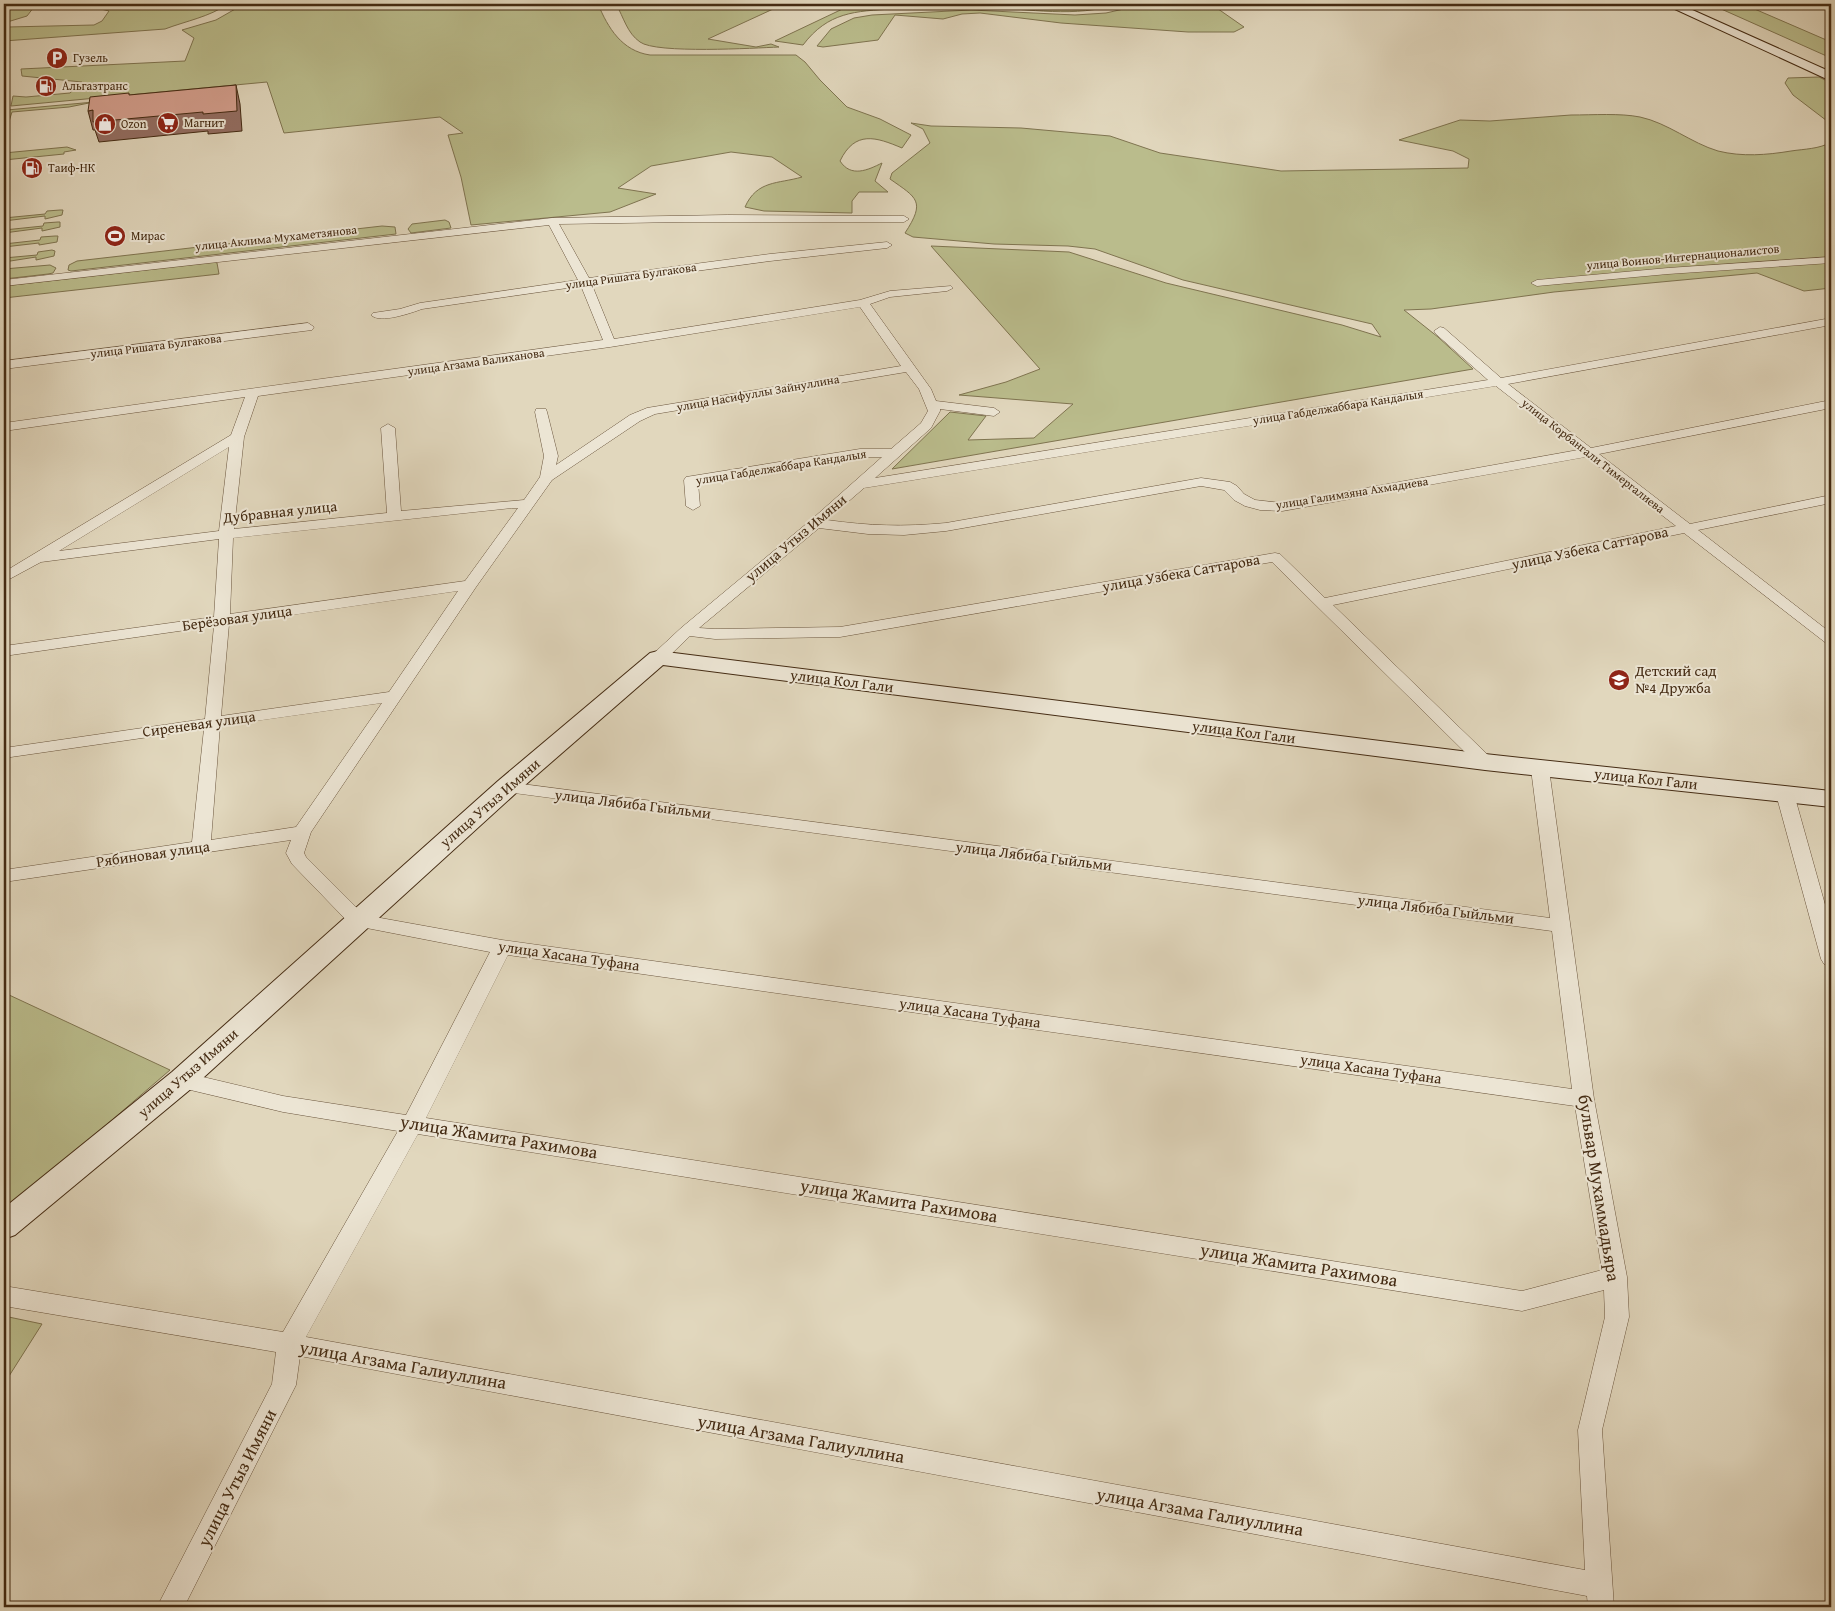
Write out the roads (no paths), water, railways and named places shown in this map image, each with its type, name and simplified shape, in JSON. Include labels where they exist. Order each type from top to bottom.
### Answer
[{"type":"street","points":[[1670,4],[1831,77]]},
{"type":"street","name":"улица Аклима Мухаметзянова","points":[[4,283],[552,221],[720,217],[904,219]]},
{"type":"street","points":[[552,221],[585,282],[610,343]]},
{"type":"street","name":"улица Ришата Булгакова","points":[[377,315],[402,312],[420,306],[585,282],[887,245]]},
{"type":"street","name":"улица Воинов-Интернационалистов","points":[[1537,283],[1668,271],[1831,260]]},
{"type":"street","name":"улица Агзама Валиханова","points":[[4,427],[610,343],[863,303],[868,299],[880,296],[947,288]]},
{"type":"street","points":[[863,303],[925,389],[931,404],[994,412]]},
{"type":"street","name":"улица Габделжаббара Кандалыя","points":[[861,484],[1498,382],[1831,321]]},
{"type":"street","points":[[1814,324],[1831,334]]},
{"type":"street","name":"улица Ришата Булгакова","points":[[4,365],[308,327]]},
{"type":"street","name":"улица Корбангали Тимергалиева","points":[[1440,331],[1498,382],[1831,640]]},
{"type":"street","name":"улица Насифуллы Зайнуллина","points":[[547,476],[636,418],[652,411],[909,368]]},
{"type":"street","points":[[201,847],[214,722],[226,534],[237,437],[253,393]]},
{"type":"street","name":"улица Утыз Имяни","points":[[4,1226],[182,1080],[507,787],[658,658],[686,630],[816,523],[896,453],[926,425],[934,411],[931,404]]},
{"type":"street","name":"улица Галимзяна Ахмадиева","points":[[816,523],[868,530],[912,530],[946,527],[1201,482],[1223,485],[1232,490],[1239,498],[1251,504],[1266,507],[1282,507],[1589,452],[1831,404]]},
{"type":"street","points":[[358,920],[298,860],[295,853],[302,832],[470,585],[547,476],[551,456],[542,412]]},
{"type":"street","points":[[388,428],[394,517]]},
{"type":"street","points":[[4,578],[237,437]]},
{"type":"street","name":"улица Габделжаббара Кандалыя","points":[[693,506],[691,480],[860,453],[896,453]]},
{"type":"street","name":"улица Узбека Саттарова","points":[[686,630],[715,634],[840,632],[1275,557],[1321,603],[1831,499]]},
{"type":"street","name":"Дубравная улица","points":[[37,558],[226,534],[527,504]]},
{"type":"street","name":"Берёзовая улица","points":[[4,651],[470,585]]},
{"type":"street","points":[[1321,603],[1485,762]]},
{"type":"street","points":[[1813,626],[1831,621]]},
{"type":"street","name":"улица Кол Гали","points":[[658,658],[1540,769],[1831,799]]},
{"type":"street","name":"Сиреневая улица","points":[[4,753],[394,696]]},
{"type":"street","name":"бульвар Мухаммадьяра","points":[[1540,769],[1584,1099],[1616,1277],[1617,1317],[1590,1430],[1600,1596]]},
{"type":"street","name":"улица Лябиба Гыйльми","points":[[507,787],[1562,926]]},
{"type":"street","points":[[1784,794],[1831,959]]},
{"type":"street","name":"Рябиновая улица","points":[[4,876],[302,832]]},
{"type":"street","name":"улица Хасана Туфана","points":[[358,920],[502,947],[1584,1099]]},
{"type":"street","name":"улица Утыз Имяни","points":[[170,1607],[284,1385],[289,1344],[413,1124],[502,947]]},
{"type":"street","name":"улица Жамита Рахимова","points":[[182,1080],[283,1104],[1522,1301],[1616,1277]]},
{"type":"street","name":"улица Агзама Галиуллина","points":[[4,1296],[289,1344],[1600,1596]]},
{"type":"place","name":"Гузель","points":[[57,58]]},
{"type":"place","name":"Альгазтранс","points":[[46,86]]},
{"type":"place","name":"Магнит","points":[[168,123]]},
{"type":"place","name":"Ozon","points":[[105,124]]},
{"type":"place","name":"Таиф-НК","points":[[32,168]]},
{"type":"place","name":"Мирас","points":[[115,236]]},
{"type":"place","name":"Детский сад №4 Дружба","points":[[1619,680]]}]
